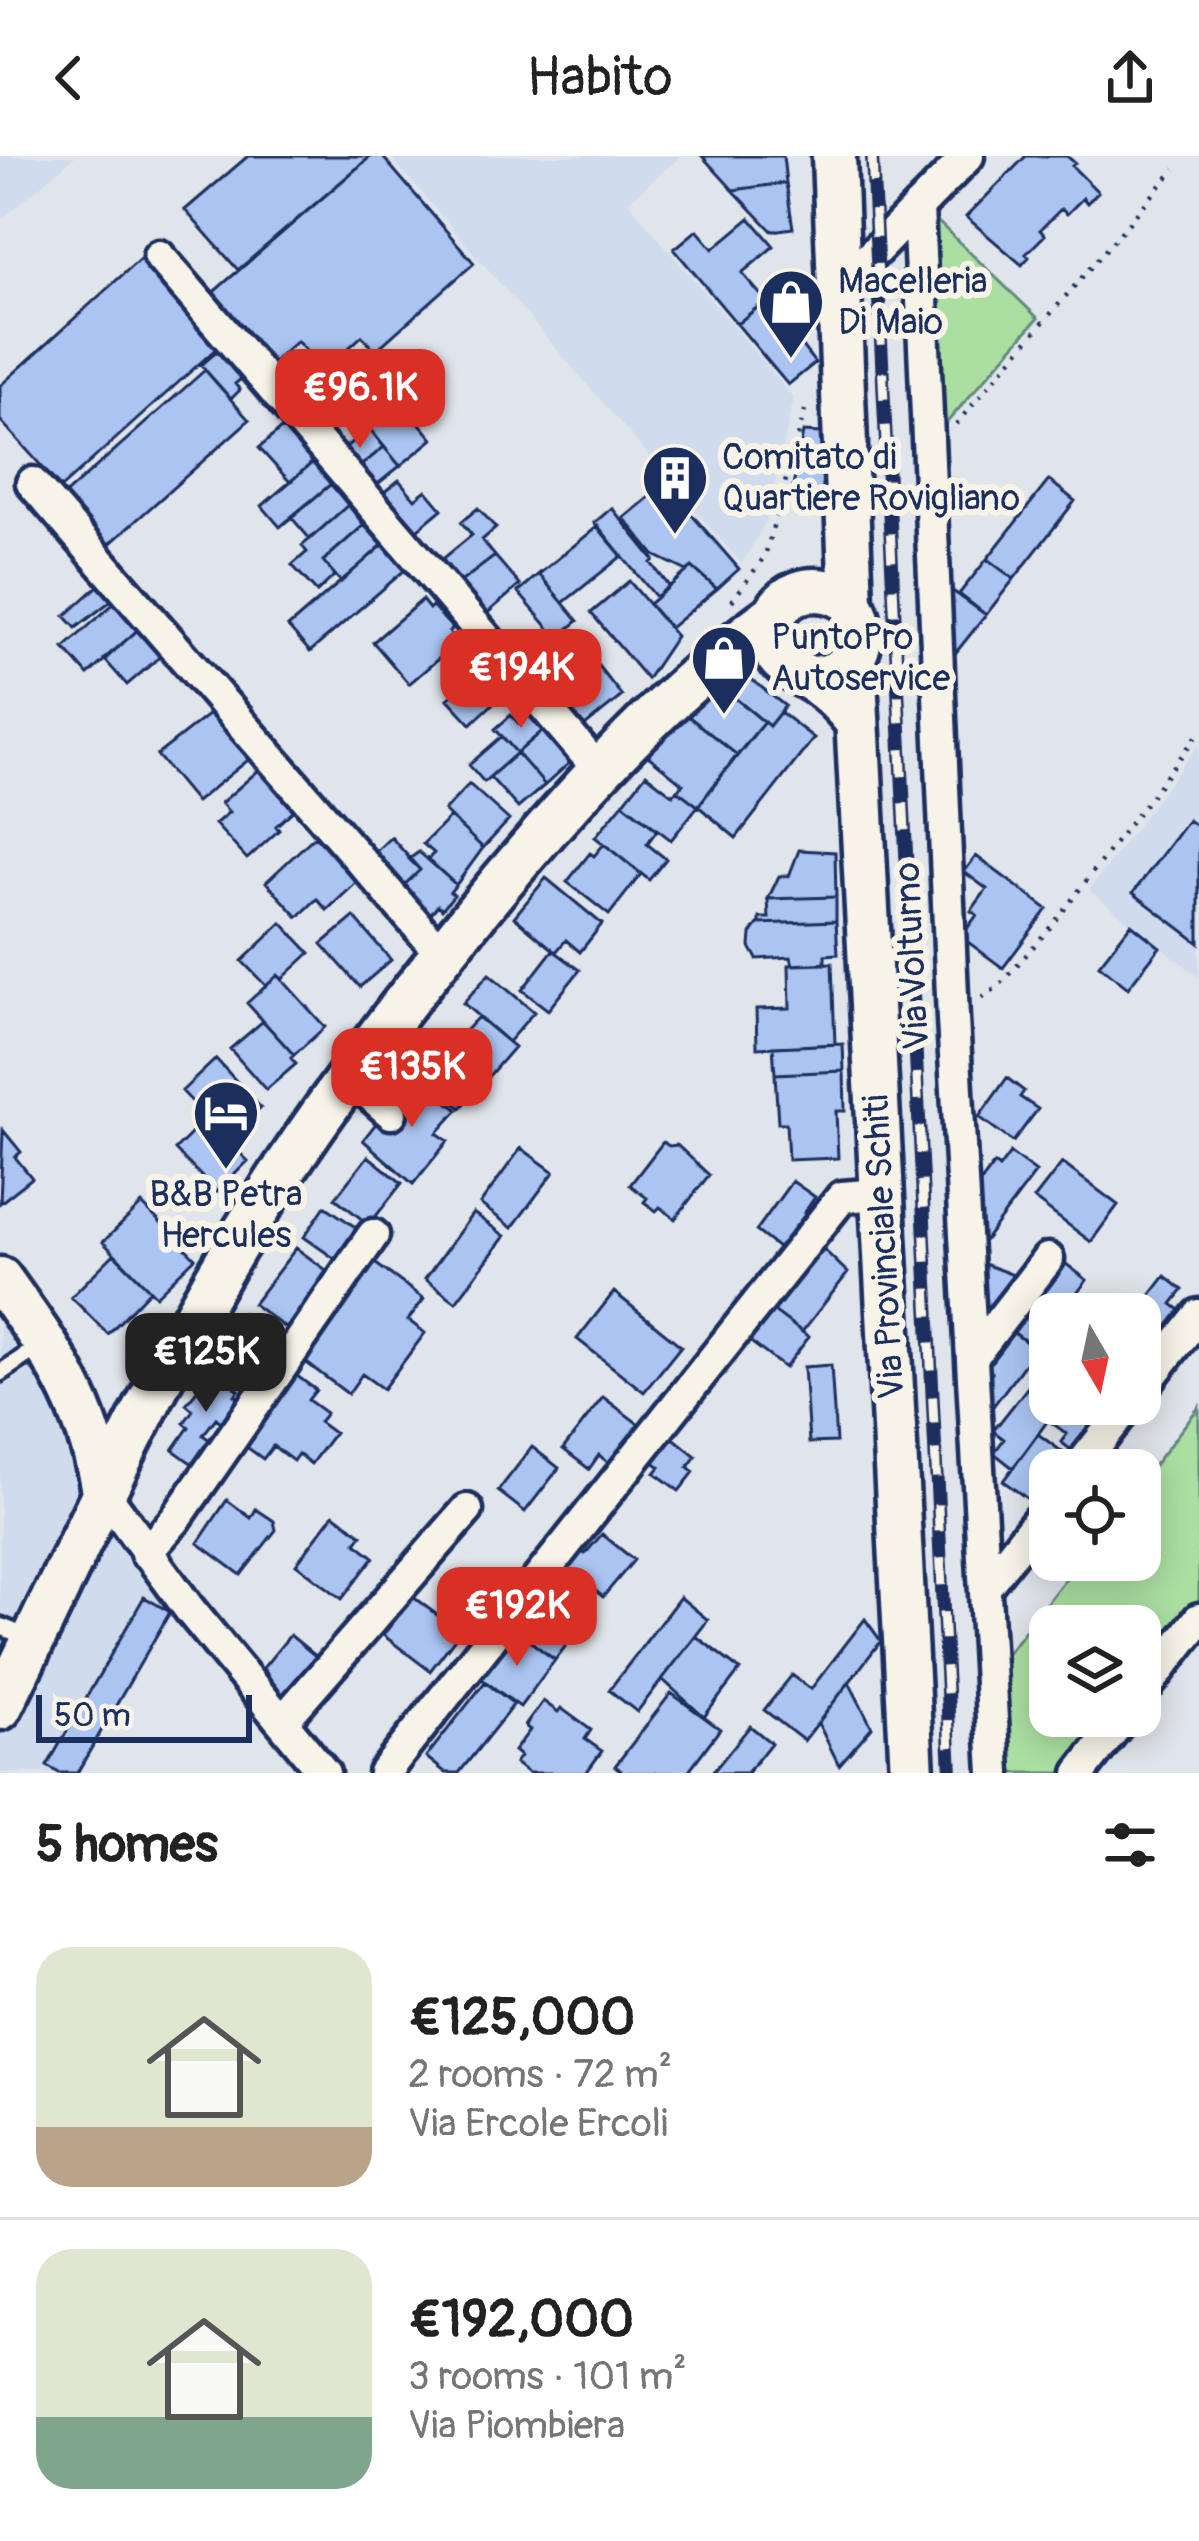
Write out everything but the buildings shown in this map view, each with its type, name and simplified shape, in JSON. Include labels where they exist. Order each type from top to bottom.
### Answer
[{"type":"street","name":"Via Provinciale Schiti","points":[[834,156],[851,603],[862,631],[854,659],[856,721],[912,1773]]},
{"type":"street","points":[[840,287],[968,156]]},
{"type":"street","name":"Via Volturno","points":[[918,207],[953,1019],[995,1773]]},
{"type":"street","points":[[159,256],[599,770]]},
{"type":"street","points":[[32,483],[442,954]]},
{"type":"street","points":[[810,589],[835,559],[848,529]]},
{"type":"street","points":[[0,1708],[17,1633],[103,1491],[211,1287],[269,1192],[442,954],[599,770],[672,696],[775,614],[789,597],[810,589],[832,590],[851,603]]},
{"type":"street","points":[[775,614],[774,650],[856,721]]},
{"type":"street","points":[[718,661],[748,658],[799,673],[835,675],[854,659]]},
{"type":"street","points":[[350,1077],[391,1113]]},
{"type":"street","points":[[384,1773],[842,1197],[881,1194]]},
{"type":"street","points":[[146,1553],[175,1520],[373,1235]]},
{"type":"street","points":[[973,1356],[1048,1259]]},
{"type":"street","points":[[0,1279],[76,1393],[94,1440],[103,1491],[146,1553],[318,1770]]},
{"type":"street","points":[[1161,1363],[1199,1315]]},
{"type":"street","points":[[1094,1449],[1112,1425]]},
{"type":"street","points":[[282,1722],[467,1510]]},
{"type":"street","points":[[986,1586],[1029,1532]]},
{"type":"street","points":[[1161,1668],[1199,1619]]},
{"type":"street","points":[[1080,1773],[1108,1737]]},
{"type":"lane","points":[[0,1373],[46,1343]]},
{"type":"path","points":[[928,448],[947,434],[1174,169]]},
{"type":"path","points":[[728,607],[765,556],[808,401],[826,393],[843,363]]},
{"type":"path","points":[[953,1019],[999,986],[1054,923],[1199,733]]},
{"type":"shaded area","points":[[0,156],[75,156],[0,221]]},
{"type":"shaded area","points":[[390,156],[681,156],[628,202],[794,398],[766,521],[742,564]]},
{"type":"shaded area","points":[[1199,744],[1199,977],[1089,890]]},
{"type":"shaded area","points":[[0,1308],[43,1370],[59,1420],[113,1529],[170,1612],[77,1773],[0,1773]]},
{"type":"green space","points":[[933,217],[1038,318],[935,436]]},
{"type":"green space","points":[[1199,1407],[1199,1604],[1161,1654],[1161,1605],[1045,1605],[1064,1581],[1161,1581],[1161,1456]]},
{"type":"green space","points":[[1029,1625],[1029,1737],[1098,1737],[1070,1773],[1004,1773],[998,1665]]},
{"type":"railway","points":[[872,156],[951,1773]]},
{"type":"place","name":"Macelleria Di Maio","points":[[791,361]]},
{"type":"place","name":"Comitato di Quartiere Rovigliano","points":[[675,537]]},
{"type":"place","name":"PuntoPro Autoservice","points":[[724,717]]},
{"type":"place","name":"B&B Petra Hercules","points":[[226,1172]]}]
